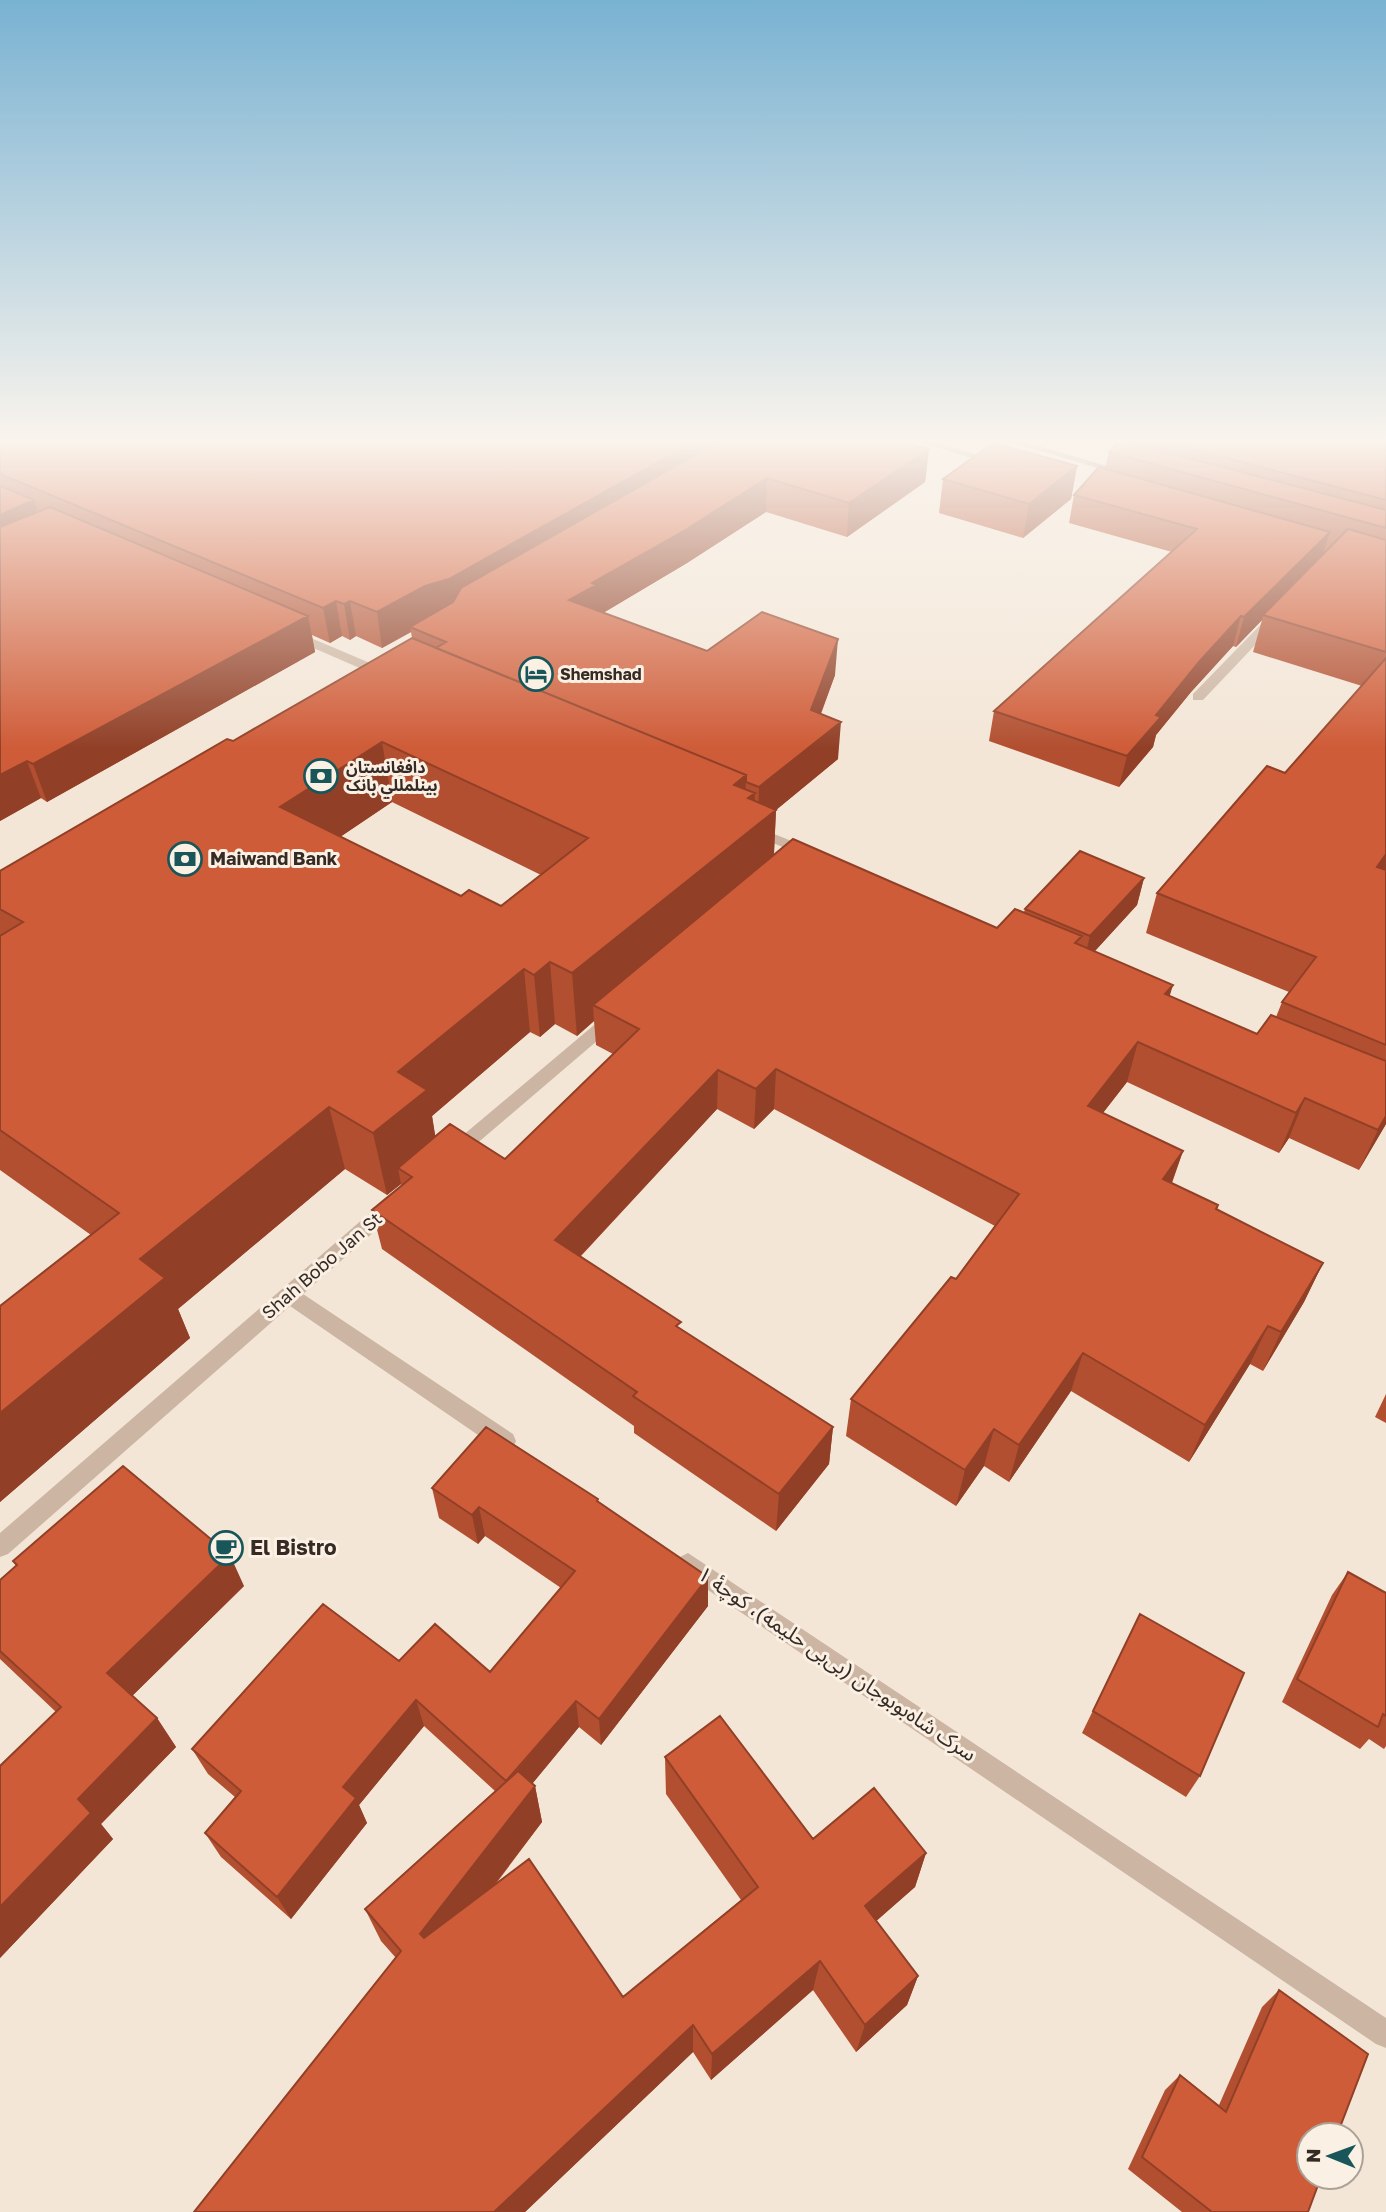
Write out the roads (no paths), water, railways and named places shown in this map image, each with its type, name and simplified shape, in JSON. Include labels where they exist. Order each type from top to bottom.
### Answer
[{"type":"street","points":[[1198,697],[1284,608]]},
{"type":"street","points":[[277,627],[367,666]]},
{"type":"street","points":[[743,826],[814,856],[788,870]]},
{"type":"street","points":[[437,1167],[622,1010]]},
{"type":"street","name":"Shah Bobo Jan St","points":[[0,1546],[407,1193]]},
{"type":"street","points":[[288,1294],[521,1452]]},
{"type":"street","name":"سرک شاه‌بوبوجان (بی‌بی حلیمه)، کوچۀ ۱","points":[[671,1553],[1386,2034]]},
{"type":"place","name":"Shemshad","points":[[536,674]]},
{"type":"place","name":"دافغانستان بینلمللي بانک","points":[[321,776]]},
{"type":"place","name":"Maiwand Bank","points":[[185,859]]},
{"type":"place","name":"El Bistro","points":[[226,1548]]}]
